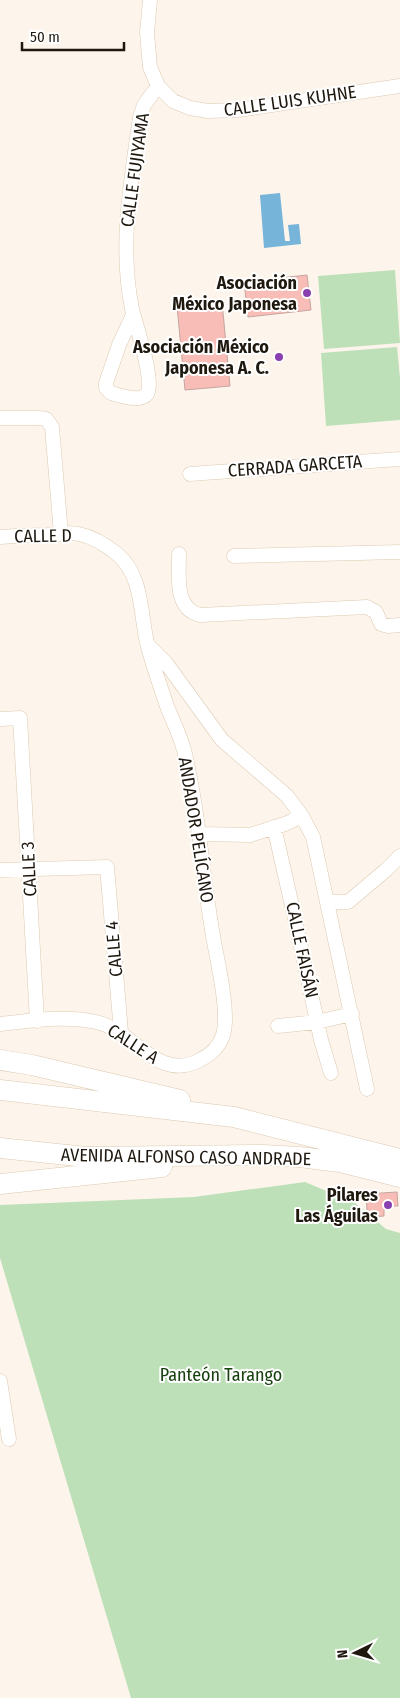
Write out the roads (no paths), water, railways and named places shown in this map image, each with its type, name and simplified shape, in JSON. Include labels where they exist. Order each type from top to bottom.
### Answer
[{"type":"main road","points":[[0,1060],[32,1065],[171,1098],[234,1117]]},
{"type":"main road","name":"AVENIDA ALFONSO CASO ANDRADE","points":[[0,1090],[234,1117],[400,1159]]},
{"type":"main road","name":"AVENIDA ALFONSO CASO ANDRADE","points":[[0,1148],[86,1157],[255,1155],[340,1162],[400,1177]]},
{"type":"main road","points":[[0,1184],[135,1171],[255,1155]]},
{"type":"street","points":[[150,0],[147,33],[150,67],[158,86]]},
{"type":"street","name":"CALLE LUIS KUHNE","points":[[158,86],[173,101],[190,108],[208,111],[238,110],[400,86]]},
{"type":"street","name":"CALLE FUJIYAMA","points":[[133,315],[119,345],[106,382],[106,388],[111,393],[139,398],[145,397],[148,392],[149,373],[133,315],[126,261],[126,214],[140,117],[144,105],[158,86]]},
{"type":"street","points":[[0,418],[39,418],[46,420],[52,427],[61,534]]},
{"type":"street","name":"CERRADA GARCETA","points":[[190,474],[400,459]]},
{"type":"street","name":"CALLE D","points":[[0,537],[78,534],[98,541],[119,555],[132,572],[141,602]]},
{"type":"street","points":[[234,556],[400,552]]},
{"type":"street","points":[[179,554],[181,596],[185,606],[200,615],[367,607],[376,612],[379,621],[384,625],[400,625]]},
{"type":"street","name":"ANDADOR PELÍCANO","points":[[141,602],[147,644],[158,681],[183,747],[193,788],[211,924],[225,1008],[224,1034]]},
{"type":"street","points":[[147,644],[166,663],[222,740],[287,796],[302,816],[313,837],[367,1089]]},
{"type":"street","name":"CALLE 3","points":[[0,719],[20,718],[37,1021]]},
{"type":"street","points":[[200,834],[250,835],[302,816]]},
{"type":"street","name":"CALLE FAISÁN","points":[[274,827],[331,1073]]},
{"type":"street","points":[[328,902],[348,902],[400,856]]},
{"type":"street","name":"CALLE 4","points":[[29,869],[107,867],[121,1032]]},
{"type":"street","points":[[0,870],[29,869]]},
{"type":"street","points":[[278,1026],[318,1022],[352,1014]]},
{"type":"street","name":"CALLE A","points":[[0,1024],[73,1019],[97,1022],[121,1032],[153,1058],[166,1065],[183,1065],[200,1061],[216,1049],[224,1034]]},
{"type":"street","points":[[0,1381],[9,1439]]},
{"type":"water","points":[[280,193],[285,241],[290,241],[288,225],[299,224],[301,244],[264,248],[260,195]]},
{"type":"place","name":"Asociación México Japonesa","points":[[307,293]]},
{"type":"place","name":"Asociación México Japonesa A. C.","points":[[279,357]]},
{"type":"place","name":"Pilares Las Águilas","points":[[388,1205]]},
{"type":"park label","name":"Panteón Tarango","points":[[221,1375]]}]
